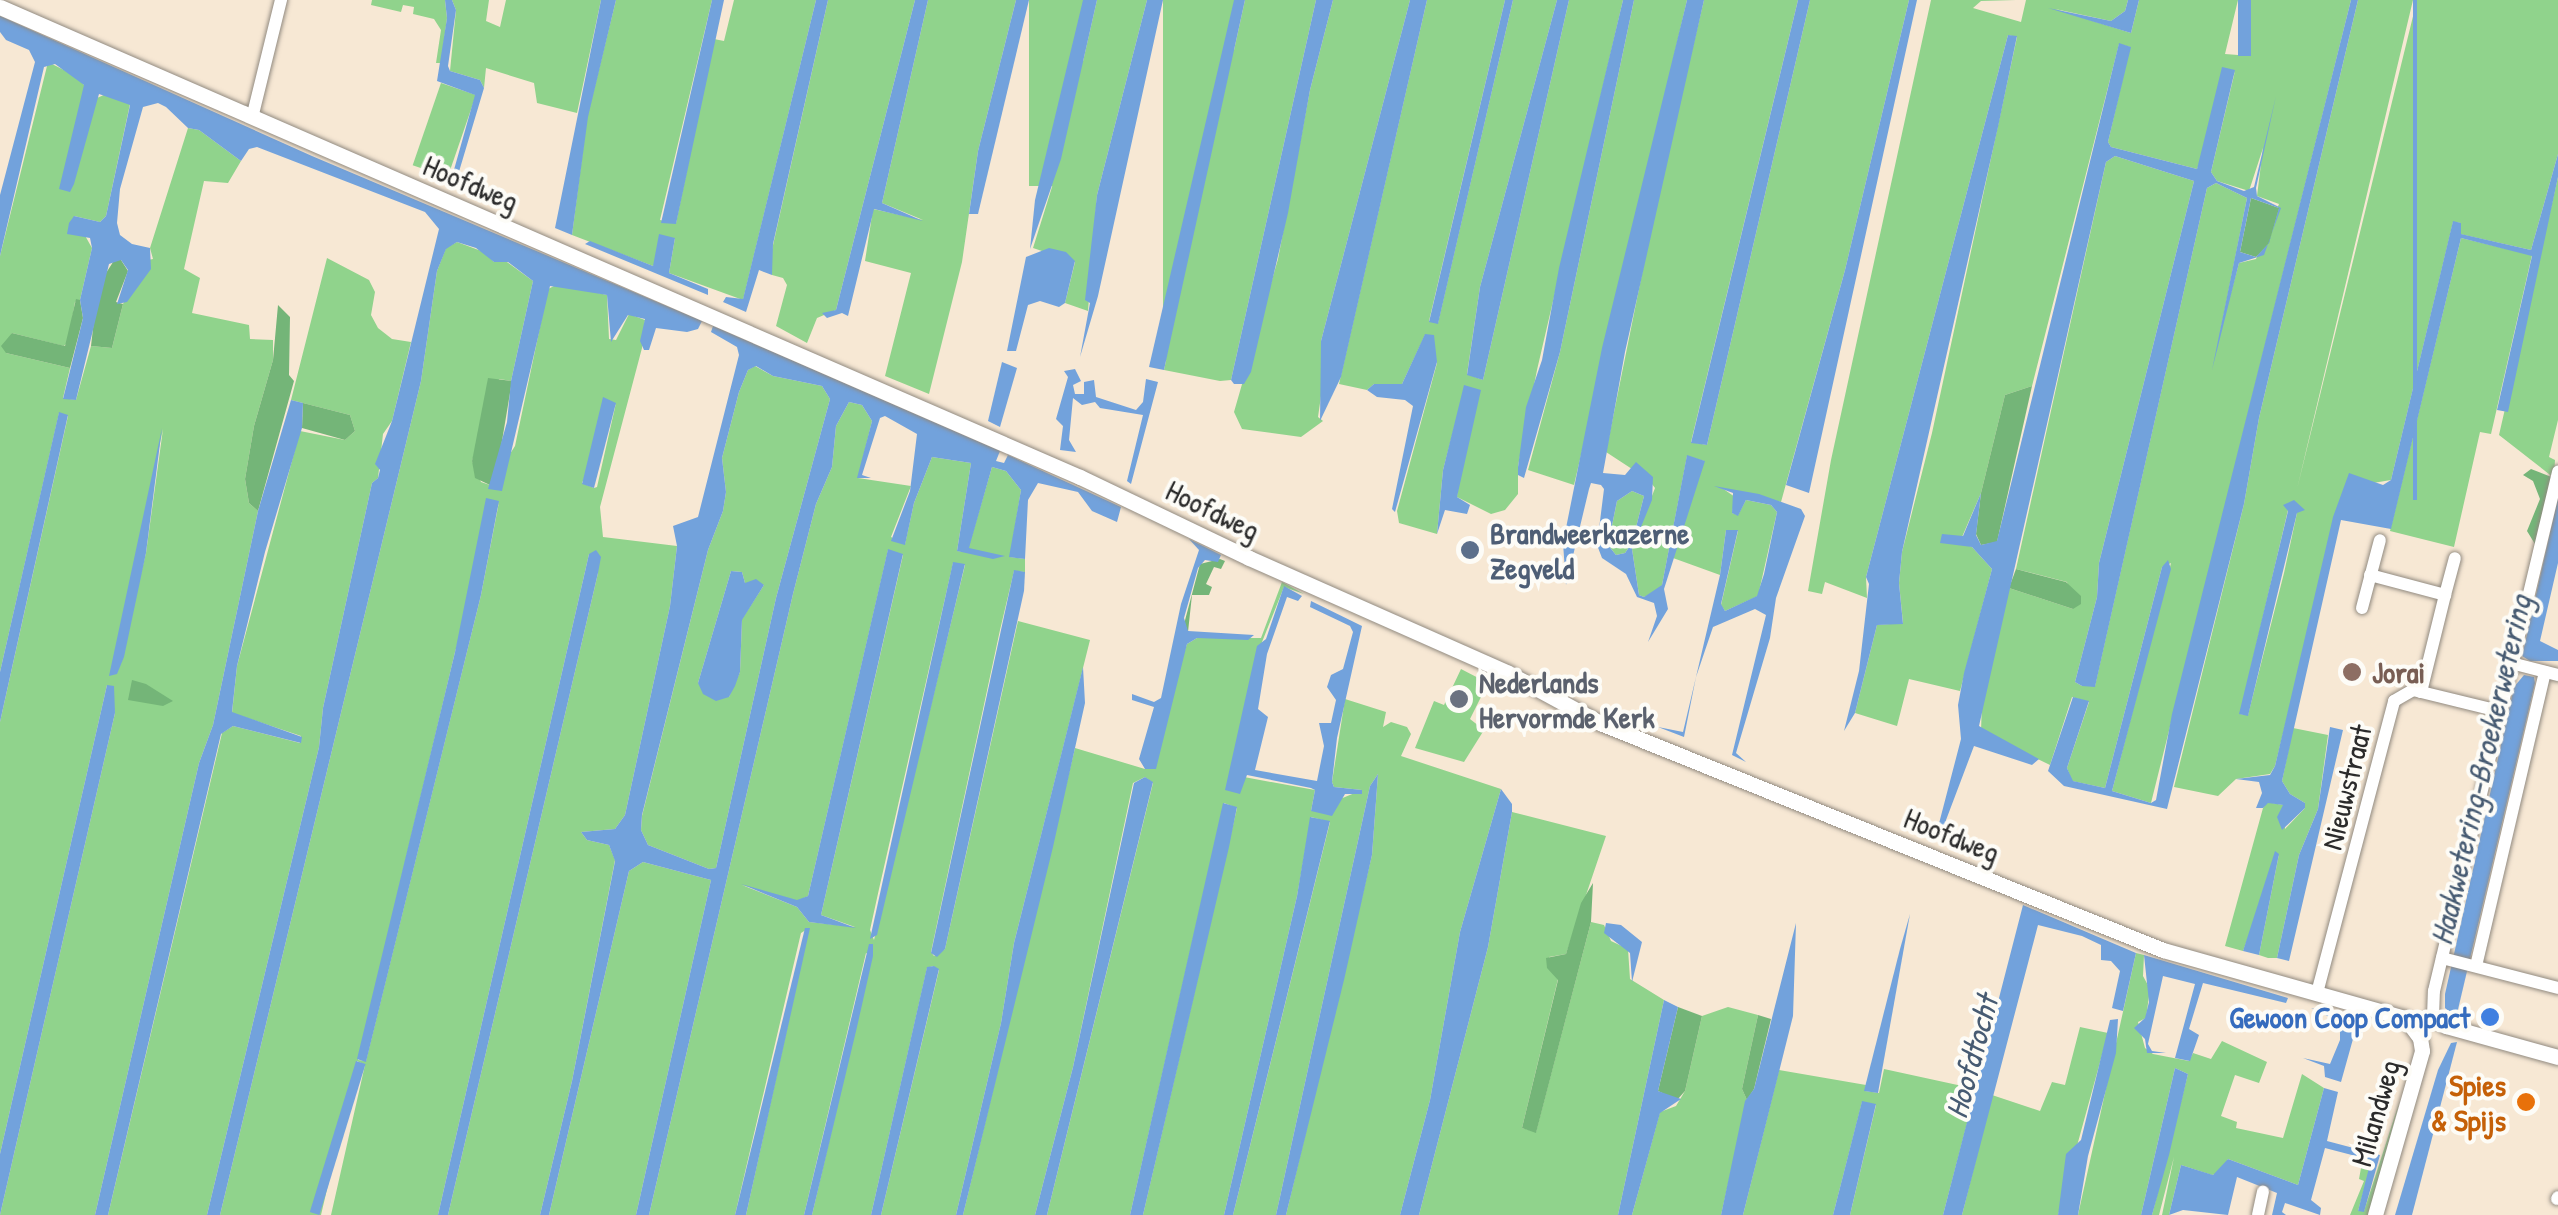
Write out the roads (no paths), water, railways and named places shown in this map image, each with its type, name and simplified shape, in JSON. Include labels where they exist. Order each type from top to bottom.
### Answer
[{"type":"street","points":[[252,118],[280,0]]},
{"type":"street","name":"Hoofdweg","points":[[0,7],[1080,477],[1248,558],[1508,673],[1600,722],[2163,950],[2405,1018],[2414,1027]]},
{"type":"street","points":[[2433,1017],[2499,711],[2515,664],[2558,472]]},
{"type":"street","points":[[2362,608],[2380,540]]},
{"type":"street","points":[[2455,558],[2421,692],[2499,711]]},
{"type":"street","points":[[2370,576],[2446,595]]},
{"type":"street","points":[[2474,966],[2546,672],[2515,664]]},
{"type":"street","name":"Nieuwstraat","points":[[2317,993],[2397,696],[2408,691],[2421,692]]},
{"type":"street","points":[[2444,959],[2558,988]]},
{"type":"street","points":[[2414,1027],[2433,1017]]},
{"type":"street","points":[[2433,1017],[2446,1026],[2558,1057]]},
{"type":"street","name":"Milandweg","points":[[2375,1215],[2422,1051],[2414,1027]]},
{"type":"street","points":[[2258,1215],[2264,1192]]},
{"type":"water","points":[[445,0],[452,0],[456,10],[450,71],[480,80],[484,88],[455,185],[450,184],[475,95],[437,81],[447,18]]},
{"type":"water","points":[[601,0],[616,0],[588,117],[572,235],[555,228]]},
{"type":"water","points":[[712,0],[724,0],[676,224],[661,223]]},
{"type":"water","points":[[816,0],[828,0],[773,244],[772,275],[759,270],[746,312],[723,302],[726,297],[743,299]]},
{"type":"water","points":[[915,0],[928,0],[882,203],[923,221],[874,209],[848,316],[842,313],[827,318],[822,313],[836,310]]},
{"type":"water","points":[[1016,0],[1029,0],[978,214],[969,214],[978,151]]},
{"type":"water","points":[[1083,0],[1097,0],[1061,159],[1030,249],[1035,200]]},
{"type":"water","points":[[1147,0],[1163,0],[1098,296],[1080,357],[1090,303],[1085,300],[1097,195]]},
{"type":"water","points":[[1234,0],[1245,0],[1164,370],[1149,367]]},
{"type":"water","points":[[1316,0],[1333,0],[1310,90],[1288,213],[1251,372],[1244,384],[1234,384],[1231,380]]},
{"type":"water","points":[[1410,0],[1427,0],[1341,377],[1320,421],[1321,341]]},
{"type":"water","points":[[1505,0],[1513,0],[1438,324],[1429,322]]},
{"type":"water","points":[[1557,0],[1569,0],[1483,380],[1467,375],[1480,287]]},
{"type":"water","points":[[1623,0],[1634,0],[1560,352],[1524,478],[1518,475],[1518,467],[1526,407],[1542,360],[1559,268]]},
{"type":"water","points":[[1687,0],[1704,0],[1625,352],[1603,473],[1625,475],[1636,462],[1653,477],[1652,500],[1632,549],[1639,595],[1644,597],[1662,585],[1687,455],[1705,461],[1664,589],[1668,609],[1648,642],[1657,616],[1654,603],[1637,597],[1626,574],[1602,558],[1597,545],[1604,489],[1601,485],[1591,483],[1566,585],[1563,543],[1602,348]],"holes":[[[1632,491],[1644,496],[1632,543],[1625,553],[1616,555],[1608,545],[1617,501]]]},
{"type":"water","points":[[1798,0],[1810,0],[1707,445],[1691,443]]},
{"type":"water","points":[[1909,0],[1917,0],[1809,493],[1786,485],[1845,270]]},
{"type":"water","points":[[2128,0],[2139,0],[2131,33],[2048,8],[2111,21],[2125,11]]},
{"type":"water","points":[[2238,0],[2251,0],[2251,56],[2238,56]]},
{"type":"water","points":[[2351,0],[2358,0],[2259,418],[2244,504],[2167,809],[2064,786],[2048,771],[2073,697],[2089,701],[2067,768],[2073,781],[2105,788],[2162,567],[2168,560],[2171,569],[2112,791],[2151,803],[2156,800],[2172,714]]},
{"type":"water","points":[[2413,0],[2417,0],[2417,500],[2413,500]]},
{"type":"water","points":[[0,16],[312,156],[702,321],[698,329],[687,332],[656,328],[649,350],[644,350],[640,341],[645,319],[628,315],[611,342],[607,295],[550,286],[502,491],[488,489],[507,422],[511,381],[533,281],[508,262],[494,262],[476,248],[457,242],[446,249],[437,271],[421,381],[220,1215],[207,1215],[319,747],[323,708],[372,483],[380,470],[375,464],[392,421],[439,229],[425,212],[257,147],[249,149],[241,161],[199,130],[188,128],[166,107],[158,103],[143,107],[120,189],[117,223],[120,235],[132,244],[150,248],[151,269],[127,302],[117,304],[128,270],[121,260],[109,264],[76,400],[63,399],[83,318],[80,300],[92,248],[90,238],[67,234],[69,223],[74,216],[100,222],[106,216],[130,105],[99,94],[74,184],[70,192],[59,189],[84,85],[55,64],[44,67],[0,256],[0,195],[35,62],[29,50],[6,40],[0,32]]},
{"type":"water","points":[[2008,35],[2017,36],[1902,552],[1899,583],[1903,624],[1877,625],[1855,713],[1844,731],[1859,671],[1869,584],[1866,577]]},
{"type":"water","points":[[2119,43],[2131,47],[2108,142],[2111,147],[2197,169],[2222,67],[2235,70],[2211,172],[2217,181],[2244,191],[2254,187],[2276,96],[2256,188],[2257,196],[2281,208],[2271,234],[2279,208],[2251,198],[2240,252],[2256,257],[2268,244],[2264,255],[2239,263],[2212,370],[2247,198],[2216,183],[2207,188],[2095,687],[2082,686],[2075,682],[2097,597],[2099,563],[2194,181],[2115,156],[2106,162],[1979,726],[2039,759],[2032,765],[1974,746],[1940,836],[1936,835],[1961,739],[1958,705],[1964,673],[1992,569],[1972,547],[1940,543],[1942,534],[1963,536],[1981,493],[1976,535],[1981,545],[1997,541]]},
{"type":"water","points":[[2558,154],[2558,177],[2508,412],[2497,410],[2532,256],[2461,238],[2391,529],[2341,520],[2282,781],[2290,794],[2305,803],[2305,808],[2282,830],[2277,817],[2283,805],[2268,803],[2256,808],[2262,793],[2259,782],[2236,779],[2270,775],[2275,766],[2333,517],[2349,473],[2383,485],[2391,480],[2453,221],[2461,223],[2461,234],[2531,250]]},
{"type":"water","points":[[659,234],[675,238],[669,273],[708,289],[708,295],[585,244],[590,241],[653,266]]},
{"type":"water","points":[[1049,248],[1066,252],[1075,261],[1065,303],[1059,307],[1040,301],[1028,305],[1016,351],[1007,351],[1026,257]]},
{"type":"water","points":[[713,326],[1000,451],[996,461],[1004,463],[1008,455],[1121,507],[1117,522],[1092,511],[1078,492],[1038,483],[1028,500],[1025,559],[1009,557],[1021,490],[1006,471],[992,467],[969,548],[1005,556],[993,559],[957,551],[971,463],[932,457],[914,503],[905,545],[891,541],[910,491],[917,434],[885,416],[880,418],[862,475],[871,478],[857,478],[872,421],[862,405],[849,402],[836,426],[832,467],[816,504],[793,594],[649,1215],[636,1215],[711,880],[643,862],[629,871],[549,1215],[540,1215],[572,1081],[615,861],[609,845],[587,840],[581,832],[615,829],[625,815],[670,606],[677,546],[673,526],[698,517],[739,355],[737,347],[711,332]],"holes":[[[756,366],[773,376],[822,386],[830,399],[776,598],[716,868],[709,869],[648,845],[641,830],[642,815],[708,550],[723,511],[726,492],[722,458],[739,392],[748,370]]]},
{"type":"water","points":[[1425,334],[1434,335],[1437,362],[1395,512],[1392,509],[1413,406],[1405,400],[1377,397],[1367,390],[1374,384],[1402,384]]},
{"type":"water","points":[[1002,362],[1017,368],[1000,427],[988,421]]},
{"type":"water","points":[[1075,369],[1081,381],[1073,385],[1075,394],[1084,394],[1084,382],[1094,380],[1096,397],[1136,410],[1143,402],[1146,379],[1158,382],[1131,484],[1127,481],[1143,415],[1100,408],[1095,402],[1082,405],[1073,398],[1069,440],[1076,452],[1060,450],[1063,426],[1056,419],[1068,377],[1064,371]]},
{"type":"water","points":[[1464,385],[1481,390],[1457,497],[1470,505],[1467,514],[1445,510],[1437,534],[1443,470]]},
{"type":"water","points":[[603,397],[616,403],[594,488],[582,484]]},
{"type":"water","points":[[291,400],[303,403],[302,428],[265,552],[237,666],[232,712],[302,737],[301,743],[233,726],[221,734],[108,1215],[95,1215],[199,763],[213,725],[258,511]]},
{"type":"water","points":[[59,412],[68,415],[0,722],[0,672]]},
{"type":"water","points":[[162,428],[146,553],[124,657],[117,674],[109,676]]},
{"type":"water","points":[[1714,486],[1759,494],[1801,509],[1805,516],[1776,598],[1770,638],[1736,753],[1746,762],[1732,755],[1766,615],[1755,609],[1713,627],[1696,677],[1684,737],[1658,727],[1683,732],[1720,575],[1726,530],[1738,530],[1721,604],[1725,611],[1757,596],[1764,574],[1777,512],[1771,505],[1746,500],[1738,516],[1732,513],[1733,493]]},
{"type":"water","points":[[486,498],[499,501],[481,595],[366,1062],[357,1059],[455,652]]},
{"type":"water","points":[[2558,498],[2558,563],[2540,641],[2558,650],[2558,661],[2530,661],[2522,656]]},
{"type":"water","points":[[2294,500],[2305,510],[2297,513],[2248,716],[2239,714],[2288,511],[2283,505]]},
{"type":"water","points":[[1189,539],[1221,555],[1218,562],[1205,560],[1198,568],[1184,618],[1188,631],[1254,635],[1248,640],[1197,638],[1187,644],[1156,769],[1145,769],[1139,759],[1154,707],[1132,700],[1132,694],[1154,702],[1161,698],[1181,604],[1199,550]]},
{"type":"water","points":[[888,549],[903,554],[821,915],[856,928],[809,922],[797,907],[741,884],[797,900],[808,896]]},
{"type":"water","points":[[596,550],[601,557],[598,573],[448,1215],[438,1215],[589,554]]},
{"type":"water","points":[[953,562],[965,564],[877,935],[870,939]]},
{"type":"water","points":[[1014,570],[1025,572],[1024,591],[945,949],[937,957],[931,953]]},
{"type":"water","points":[[731,571],[742,572],[745,583],[756,579],[764,585],[742,620],[740,672],[735,686],[729,697],[716,701],[703,694],[698,683]]},
{"type":"water","points":[[1284,586],[1302,596],[1298,601],[1287,597],[1267,654],[1258,709],[1268,717],[1255,770],[1317,781],[1324,746],[1319,723],[1331,723],[1336,700],[1327,687],[1331,675],[1343,669],[1353,632],[1350,626],[1310,607],[1311,601],[1362,626],[1337,738],[1332,782],[1334,787],[1362,790],[1362,794],[1345,794],[1332,816],[1311,811],[1315,790],[1311,788],[1247,775],[1240,794],[1225,790],[1257,646],[1266,639]]},
{"type":"water","points":[[1083,667],[1085,703],[1053,847],[963,1215],[956,1215],[1001,1023],[1014,943]]},
{"type":"water","points":[[2524,675],[2534,677],[2535,683],[2456,1018],[2445,1008],[2445,994],[2514,687]]},
{"type":"water","points":[[107,685],[114,686],[115,713],[0,1215],[0,1154]]},
{"type":"water","points":[[2330,727],[2343,730],[2289,961],[2277,958],[2299,855],[2318,809]]},
{"type":"water","points":[[1378,774],[1372,855],[1344,980],[1286,1215],[1276,1215],[1370,786]]},
{"type":"water","points":[[1145,777],[1153,782],[1047,1215],[1035,1215],[1073,1067],[1134,783]]},
{"type":"water","points":[[1501,789],[1512,804],[1512,812],[1488,947],[1419,1215],[1400,1215],[1430,1100],[1460,932]]},
{"type":"water","points":[[1223,803],[1237,807],[1229,847],[1143,1215],[1130,1215]]},
{"type":"water","points":[[1310,817],[1330,821],[1233,1215],[1224,1215],[1297,896]]},
{"type":"water","points":[[2275,851],[2279,854],[2259,955],[2243,951]]},
{"type":"water","points":[[2023,905],[2136,953],[2123,1011],[2112,1008],[2120,971],[2111,961],[2101,960],[2101,945],[2038,925],[1962,1215],[1943,1215]]},
{"type":"water","points":[[1910,914],[1878,1093],[1864,1091],[1900,949]]},
{"type":"water","points":[[1606,923],[1621,925],[1642,942],[1632,982],[1630,953],[1604,933]]},
{"type":"water","points":[[1796,923],[1793,1016],[1743,1215],[1721,1215],[1745,1101],[1754,1089]]},
{"type":"water","points":[[805,928],[810,928],[746,1215],[735,1215]]},
{"type":"water","points":[[869,944],[873,944],[873,956],[812,1215],[804,1215]]},
{"type":"water","points":[[2144,955],[2288,998],[2286,1003],[2203,983],[2189,1029],[2199,1035],[2190,1061],[2175,1058],[2195,984],[2163,976],[2148,1044],[2152,1051],[2166,1053],[2147,1053],[2145,1039],[2134,1028],[2145,1018],[2149,1002]]},
{"type":"water","points":[[927,967],[939,969],[881,1215],[871,1215]]},
{"type":"water","points":[[1664,1000],[1678,1007],[1658,1091],[1681,1099],[1660,1113],[1632,1215],[1618,1215]]},
{"type":"water","points":[[2311,1008],[2365,1022],[2368,1028],[2353,1039],[2341,1082],[2325,1077],[2324,1066],[2303,1058],[2330,1064],[2340,1040],[2340,1022]]},
{"type":"water","points":[[2118,1019],[2116,1053],[2088,1156],[2078,1215],[2058,1215],[2066,1154],[2081,1140],[2110,1020]]},
{"type":"water","points":[[2457,1042],[2412,1215],[2395,1215],[2438,1070],[2451,1043]]},
{"type":"water","points":[[356,1061],[366,1064],[319,1215],[310,1212]]},
{"type":"water","points":[[2175,1068],[2188,1074],[2152,1215],[2141,1215]]},
{"type":"water","points":[[2324,1088],[2338,1092],[2327,1141],[2380,1155],[2364,1212],[2358,1211],[2371,1160],[2325,1148],[2311,1200],[2321,1208],[2320,1215],[2285,1203],[2282,1212],[2286,1215],[2272,1215],[2277,1193],[2237,1177],[2228,1215],[2183,1210],[2169,1215],[2181,1165],[2213,1175],[2228,1159],[2298,1185]]},
{"type":"water","points":[[1862,1101],[1876,1104],[1850,1215],[1833,1215]]},
{"type":"place","name":"Brandweerkazerne Zegveld","points":[[1470,550]]},
{"type":"place","name":"Jorai","points":[[2352,672]]},
{"type":"place","name":"Nederlands Hervormde Kerk","points":[[1459,699]]},
{"type":"place","name":"Gewoon Coop Compact","points":[[2490,1017]]},
{"type":"place","name":"Spies & Spijs","points":[[2526,1102]]},
{"type":"water label","name":"Haakwetering-Broekerwetering","points":[[2481,770]]},
{"type":"water label","name":"Hoofdtocht","points":[[1972,1057]]}]
